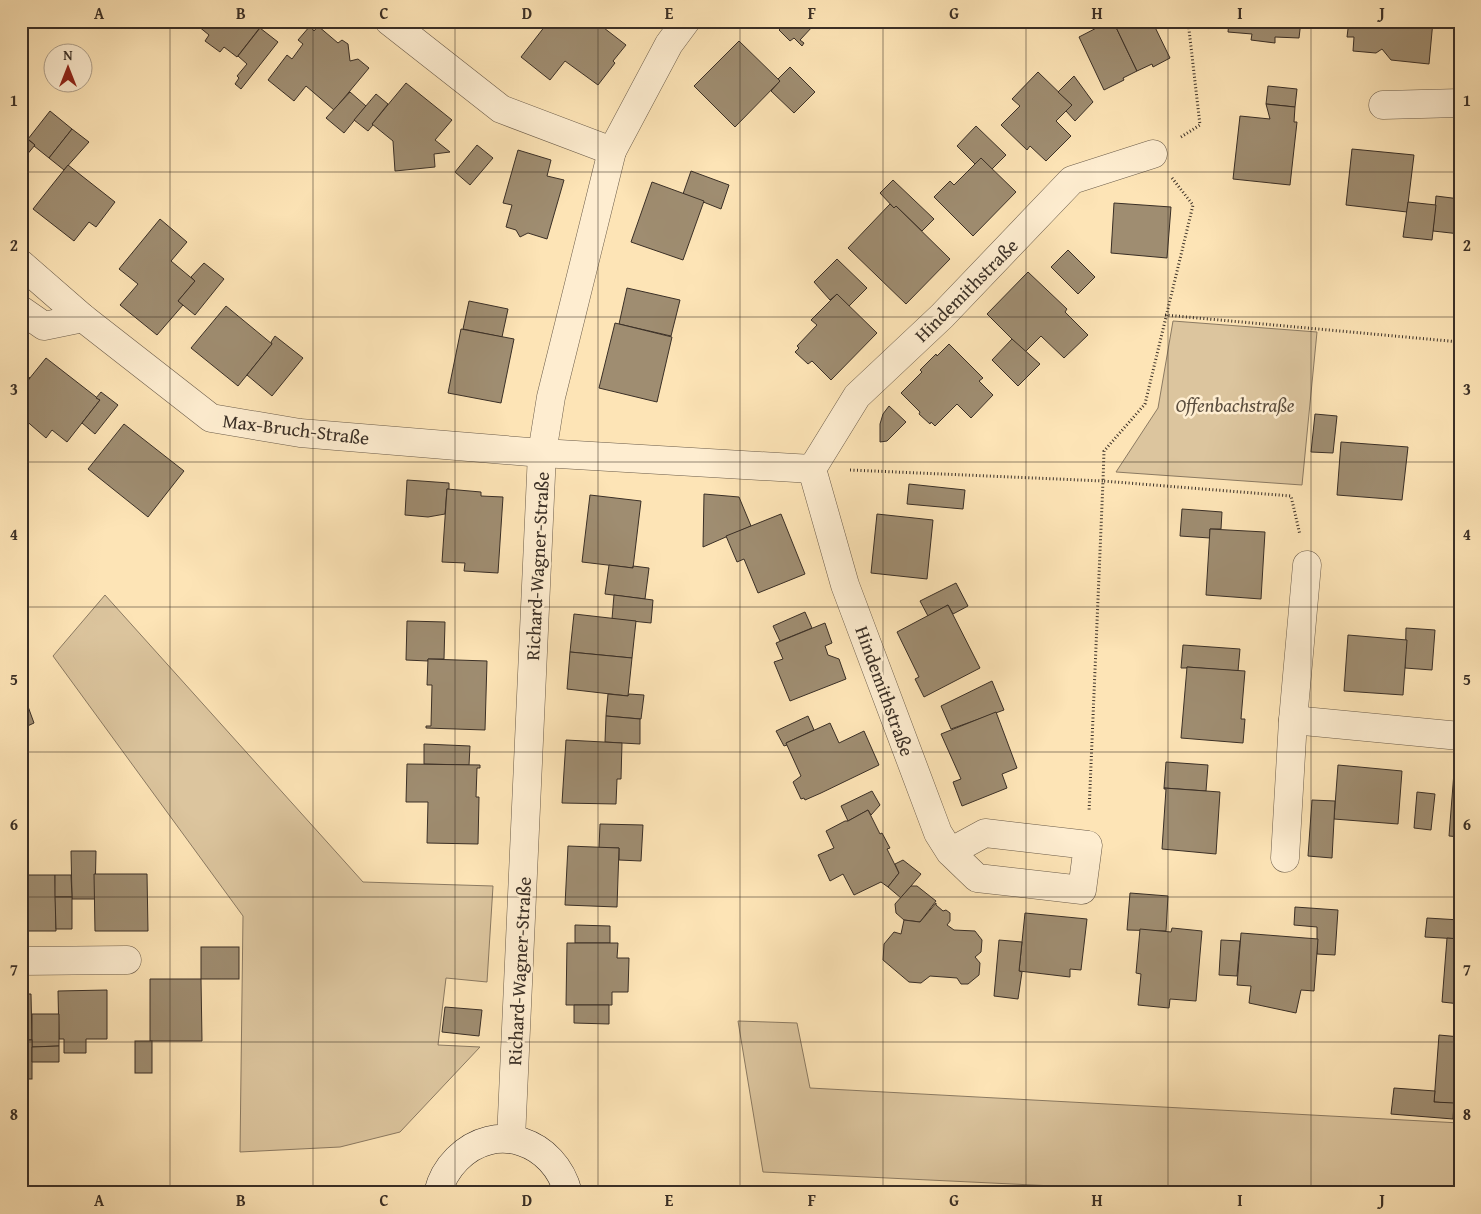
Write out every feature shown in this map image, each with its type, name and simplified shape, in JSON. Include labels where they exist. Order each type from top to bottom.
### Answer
[{"type":"street","points":[[389,21],[501,109],[612,151]]},
{"type":"street","name":"Richard-Wagner-Straße","points":[[511,1139],[542,453],[552,397],[612,151],[669,44],[686,21]]},
{"type":"street","points":[[1383,105],[1460,102]]},
{"type":"street","name":"Hindemithstraße","points":[[1088,844],[1082,890],[977,878],[950,852],[938,832],[845,585],[812,469],[857,396],[942,316],[1072,180],[1153,154]]},
{"type":"street","name":"Max-Bruch-Straße","points":[[21,264],[83,318],[211,418],[300,433],[542,453]]},
{"type":"street","points":[[21,310],[44,326],[83,318]]},
{"type":"street","points":[[542,453],[812,469]]},
{"type":"street","points":[[1285,858],[1293,720],[1307,565]]},
{"type":"street","points":[[1293,720],[1460,736]]},
{"type":"street","points":[[950,852],[985,833],[1088,844]]},
{"type":"street","points":[[21,961],[126,960]]},
{"type":"street","points":[[438,1193],[448,1168],[465,1151],[487,1141],[511,1139],[533,1145],[552,1159],[565,1179],[568,1193]]},
{"type":"path","points":[[1088,844],[1104,451],[1145,404],[1193,205],[1153,154],[1200,125],[1188,21]]},
{"type":"path","points":[[1165,315],[1460,342]]},
{"type":"path","points":[[812,469],[1102,481],[1291,496],[1307,565]]},
{"type":"green space","name":"Offenbachstraße","points":[[1173,321],[1317,332],[1302,485],[1116,472],[1158,408]]},
{"type":"green space","points":[[105,595],[363,882],[493,886],[487,982],[446,978],[438,1045],[480,1047],[400,1132],[340,1147],[240,1152],[243,916],[53,656]]},
{"type":"green space","points":[[738,1021],[797,1023],[810,1088],[1460,1123],[1460,1193],[1199,1193],[763,1172]]},
{"type":"building","points":[[192,21],[265,21],[237,57],[224,47],[220,52],[205,41],[209,35]]},
{"type":"building","points":[[549,21],[595,21],[626,45],[598,85],[565,61],[550,80],[521,57]]},
{"type":"building","points":[[777,21],[833,21],[833,26],[813,26],[800,40],[804,43],[802,46],[794,38],[790,41],[779,30],[783,26]]},
{"type":"building","points":[[1113,21],[1137,71],[1104,90],[1079,37]]},
{"type":"building","points":[[1113,21],[1152,21],[1170,58],[1153,67],[1152,64],[1137,71]]},
{"type":"building","points":[[1229,21],[1301,21],[1299,38],[1275,37],[1275,43],[1251,40],[1252,34],[1228,32]]},
{"type":"building","points":[[1349,21],[1433,21],[1429,64],[1391,60],[1382,49],[1376,53],[1353,51],[1354,37],[1347,37]]},
{"type":"building","points":[[310,26],[314,31],[318,26],[338,43],[342,40],[348,44],[350,61],[358,59],[369,68],[334,110],[306,86],[294,101],[268,80],[287,55],[292,59],[303,44],[298,40]]},
{"type":"building","points":[[260,28],[278,42],[241,89],[235,84],[239,78],[237,76],[247,64],[238,56]]},
{"type":"building","points":[[739,41],[780,81],[735,127],[694,86]]},
{"type":"building","points":[[790,67],[815,92],[794,113],[771,91],[780,81],[778,79]]},
{"type":"building","points":[[1038,72],[1072,105],[1056,121],[1071,136],[1046,161],[1030,146],[1027,150],[1001,125],[1020,106],[1012,99]]},
{"type":"building","points":[[1074,76],[1093,102],[1075,121],[1066,111],[1072,105],[1058,92]]},
{"type":"building","points":[[406,83],[452,120],[435,140],[450,152],[434,154],[435,167],[395,171],[393,141],[372,124]]},
{"type":"building","points":[[1268,86],[1297,89],[1295,107],[1266,104]]},
{"type":"building","points":[[350,92],[366,106],[344,133],[326,118]]},
{"type":"building","points":[[376,94],[388,104],[368,131],[354,120]]},
{"type":"building","points":[[1266,104],[1295,107],[1294,122],[1297,122],[1290,185],[1233,179],[1240,116],[1270,119]]},
{"type":"building","points":[[50,111],[72,129],[49,158],[28,139]]},
{"type":"building","points":[[976,126],[1006,155],[992,169],[981,158],[975,164],[957,146]]},
{"type":"building","points":[[72,129],[89,142],[64,170],[49,158]]},
{"type":"building","points":[[21,134],[35,145],[21,162]]},
{"type":"building","points":[[477,145],[493,158],[470,185],[455,172]]},
{"type":"building","points":[[1352,149],[1414,155],[1407,212],[1346,205]]},
{"type":"building","points":[[518,150],[551,160],[547,176],[564,180],[547,239],[528,233],[520,237],[516,230],[506,227],[512,205],[503,203]]},
{"type":"building","points":[[981,158],[1016,192],[973,236],[934,197],[950,181],[954,185]]},
{"type":"building","points":[[68,165],[115,202],[96,227],[89,222],[74,241],[33,209]]},
{"type":"building","points":[[691,171],[729,185],[721,209],[683,194]]},
{"type":"building","points":[[893,180],[934,219],[922,231],[896,206],[894,208],[880,193]]},
{"type":"building","points":[[652,182],[704,201],[683,260],[631,242]]},
{"type":"building","points":[[1436,196],[1460,199],[1460,234],[1433,231]]},
{"type":"building","points":[[1408,202],[1436,205],[1432,240],[1403,237]]},
{"type":"building","points":[[1114,203],[1171,207],[1167,258],[1111,253]]},
{"type":"building","points":[[890,204],[894,208],[896,206],[950,259],[906,304],[848,248]]},
{"type":"building","points":[[160,219],[187,242],[171,261],[195,281],[178,301],[183,305],[157,335],[120,305],[138,284],[119,269]]},
{"type":"building","points":[[1068,250],[1095,277],[1078,294],[1051,267]]},
{"type":"building","points":[[837,259],[867,288],[849,306],[837,294],[830,300],[814,282]]},
{"type":"building","points":[[204,263],[224,279],[195,315],[178,301],[195,281],[191,277]]},
{"type":"building","points":[[1028,272],[1067,309],[1065,312],[1088,335],[1064,358],[1041,336],[1025,352],[987,314]]},
{"type":"building","points":[[627,288],[680,300],[671,336],[619,324]]},
{"type":"building","points":[[837,294],[877,333],[831,380],[812,361],[808,364],[795,352],[799,348],[797,346],[817,325],[811,320]]},
{"type":"building","points":[[469,301],[508,309],[502,337],[463,329]]},
{"type":"building","points":[[226,306],[272,344],[238,386],[191,348]]},
{"type":"building","points":[[615,323],[672,337],[657,402],[599,388]]},
{"type":"building","points":[[461,329],[514,339],[501,403],[448,393]]},
{"type":"building","points":[[275,336],[303,358],[272,396],[247,375],[272,344],[271,342]]},
{"type":"building","points":[[1012,339],[1040,364],[1018,386],[992,360]]},
{"type":"building","points":[[949,344],[983,378],[979,381],[993,395],[971,418],[957,404],[935,426],[919,414],[920,412],[901,393],[922,372],[920,370]]},
{"type":"building","points":[[46,358],[100,400],[67,442],[52,430],[46,438],[23,418],[25,415],[21,413],[21,389]]},
{"type":"building","points":[[21,371],[30,378],[21,389]]},
{"type":"building","points":[[101,392],[118,405],[95,434],[82,423],[100,400],[96,398]]},
{"type":"building","points":[[889,406],[906,422],[887,441],[880,442],[880,424],[883,414]]},
{"type":"building","points":[[1315,414],[1337,416],[1333,453],[1311,452]]},
{"type":"building","points":[[124,424],[184,471],[148,517],[88,469]]},
{"type":"building","points":[[1341,442],[1408,447],[1402,500],[1337,495]]},
{"type":"building","points":[[407,480],[449,483],[445,514],[428,517],[405,515]]},
{"type":"building","points":[[909,484],[965,490],[963,509],[907,504]]},
{"type":"building","points":[[447,489],[481,492],[481,496],[503,497],[498,573],[464,571],[465,563],[442,562]]},
{"type":"building","points":[[704,494],[739,497],[751,526],[703,547]]},
{"type":"building","points":[[590,495],[641,501],[633,568],[582,562]]},
{"type":"building","points":[[1182,509],[1222,512],[1221,529],[1210,529],[1210,538],[1180,536]]},
{"type":"building","points":[[781,514],[805,574],[758,593],[744,559],[737,562],[726,536]]},
{"type":"building","points":[[877,514],[933,520],[927,579],[871,573]]},
{"type":"building","points":[[1210,529],[1265,532],[1261,599],[1206,595]]},
{"type":"building","points":[[609,565],[649,568],[645,599],[605,594]]},
{"type":"building","points":[[956,583],[968,606],[953,614],[948,605],[928,616],[920,601]]},
{"type":"building","points":[[614,595],[653,600],[651,623],[612,619]]},
{"type":"building","points":[[948,605],[980,668],[924,697],[915,679],[919,677],[897,632]]},
{"type":"building","points":[[805,612],[812,628],[780,641],[773,626]]},
{"type":"building","points":[[574,614],[636,621],[632,658],[570,652]]},
{"type":"building","points":[[407,621],[445,622],[444,659],[428,659],[428,661],[406,660]]},
{"type":"building","points":[[825,623],[832,643],[825,646],[828,655],[839,659],[846,679],[790,701],[774,662],[783,659],[776,643]]},
{"type":"building","points":[[1406,628],[1435,630],[1432,670],[1405,668]]},
{"type":"building","points":[[1348,635],[1407,640],[1403,695],[1344,691]]},
{"type":"building","points":[[1183,645],[1240,649],[1238,671],[1181,668]]},
{"type":"building","points":[[570,652],[632,658],[628,696],[567,689]]},
{"type":"building","points":[[428,659],[487,661],[485,730],[426,728],[426,726],[431,726],[432,685],[427,685]]},
{"type":"building","points":[[1187,667],[1245,671],[1241,719],[1245,719],[1243,743],[1181,738]]},
{"type":"building","points":[[992,681],[1004,710],[951,729],[941,706]]},
{"type":"building","points":[[608,694],[644,695],[641,719],[606,716]]},
{"type":"building","points":[[26,701],[34,723],[21,729],[21,703]]},
{"type":"building","points":[[996,712],[1017,768],[1002,774],[1007,788],[962,806],[953,782],[961,779],[941,734]]},
{"type":"building","points":[[606,716],[640,719],[640,744],[605,742]]},
{"type":"building","points":[[808,716],[814,730],[786,743],[787,745],[784,746],[776,731]]},
{"type":"building","points":[[830,723],[839,743],[864,731],[879,765],[805,800],[804,798],[801,799],[793,782],[801,776],[786,743]]},
{"type":"building","points":[[566,740],[622,743],[621,779],[617,779],[616,804],[562,803]]},
{"type":"building","points":[[424,744],[470,746],[469,765],[424,764]]},
{"type":"building","points":[[1166,762],[1208,765],[1206,791],[1164,788]]},
{"type":"building","points":[[407,764],[480,765],[480,768],[477,768],[476,797],[479,797],[478,844],[427,843],[428,802],[406,802]]},
{"type":"building","points":[[1338,765],[1402,771],[1398,824],[1334,819]]},
{"type":"building","points":[[1454,772],[1460,773],[1460,837],[1449,836]]},
{"type":"building","points":[[1164,788],[1220,792],[1216,854],[1162,849],[1166,789]]},
{"type":"building","points":[[872,791],[880,805],[871,815],[868,810],[848,821],[841,806]]},
{"type":"building","points":[[1417,792],[1435,794],[1431,830],[1414,828]]},
{"type":"building","points":[[1312,800],[1335,801],[1332,858],[1308,856]]},
{"type":"building","points":[[868,810],[880,834],[882,833],[890,848],[887,849],[899,873],[888,887],[881,882],[854,895],[843,874],[830,881],[818,855],[834,848],[826,831]]},
{"type":"building","points":[[600,824],[643,825],[641,861],[619,860],[619,848],[599,848]]},
{"type":"building","points":[[568,846],[619,848],[617,907],[565,905]]},
{"type":"building","points":[[71,851],[96,851],[95,899],[72,899]]},
{"type":"building","points":[[903,860],[921,874],[901,898],[888,887],[899,873],[895,864]]},
{"type":"building","points":[[94,874],[147,874],[148,931],[95,931]]},
{"type":"building","points":[[21,875],[55,875],[56,931],[21,931]]},
{"type":"building","points":[[55,875],[71,875],[72,897],[55,897]]},
{"type":"building","points":[[911,886],[917,886],[936,901],[920,922],[904,920],[896,913],[895,904]]},
{"type":"building","points":[[1130,893],[1168,896],[1166,931],[1127,930]]},
{"type":"building","points":[[55,897],[72,897],[72,929],[56,929]]},
{"type":"building","points":[[936,903],[943,911],[946,910],[950,913],[950,921],[947,925],[954,930],[975,931],[982,940],[981,952],[975,957],[980,963],[979,975],[968,984],[961,984],[957,978],[930,976],[921,983],[909,982],[883,960],[884,944],[894,932],[901,934],[904,920],[920,922]]},
{"type":"building","points":[[1295,907],[1338,910],[1335,955],[1317,954],[1317,927],[1294,925]]},
{"type":"building","points":[[1025,913],[1087,919],[1081,970],[1070,969],[1070,977],[1019,971]]},
{"type":"building","points":[[1427,918],[1460,920],[1460,939],[1425,937]]},
{"type":"building","points":[[575,925],[610,926],[610,943],[575,943]]},
{"type":"building","points":[[1172,928],[1202,931],[1196,1001],[1170,999],[1169,1008],[1138,1005],[1141,974],[1136,973],[1140,929],[1171,932]]},
{"type":"building","points":[[1241,933],[1318,939],[1314,991],[1301,990],[1296,1013],[1249,1003],[1251,986],[1237,985]]},
{"type":"building","points":[[1447,938],[1460,939],[1460,1004],[1442,1002]]},
{"type":"building","points":[[999,940],[1022,942],[1019,971],[1022,972],[1018,999],[994,996]]},
{"type":"building","points":[[1221,940],[1240,941],[1237,976],[1219,975]]},
{"type":"building","points":[[567,943],[618,943],[617,958],[629,958],[628,992],[612,992],[612,1005],[566,1005]]},
{"type":"building","points":[[201,947],[239,947],[239,979],[201,979]]},
{"type":"building","points":[[150,979],[201,979],[202,1041],[150,1041]]},
{"type":"building","points":[[107,990],[107,1039],[86,1039],[86,1053],[64,1053],[64,1039],[59,1039],[58,991]]},
{"type":"building","points":[[21,994],[31,994],[32,1040],[21,1040]]},
{"type":"building","points":[[574,1005],[609,1005],[609,1024],[574,1023]]},
{"type":"building","points":[[445,1007],[482,1010],[479,1036],[442,1032]]},
{"type":"building","points":[[32,1014],[59,1014],[59,1046],[32,1047]]},
{"type":"building","points":[[1439,1035],[1460,1037],[1460,1104],[1434,1102]]},
{"type":"building","points":[[21,1040],[32,1040],[32,1079],[21,1079]]},
{"type":"building","points":[[135,1041],[152,1041],[152,1073],[135,1073]]},
{"type":"building","points":[[59,1046],[59,1062],[32,1062],[32,1047]]},
{"type":"building","points":[[1394,1088],[1435,1091],[1434,1102],[1454,1103],[1453,1119],[1391,1114]]}]
